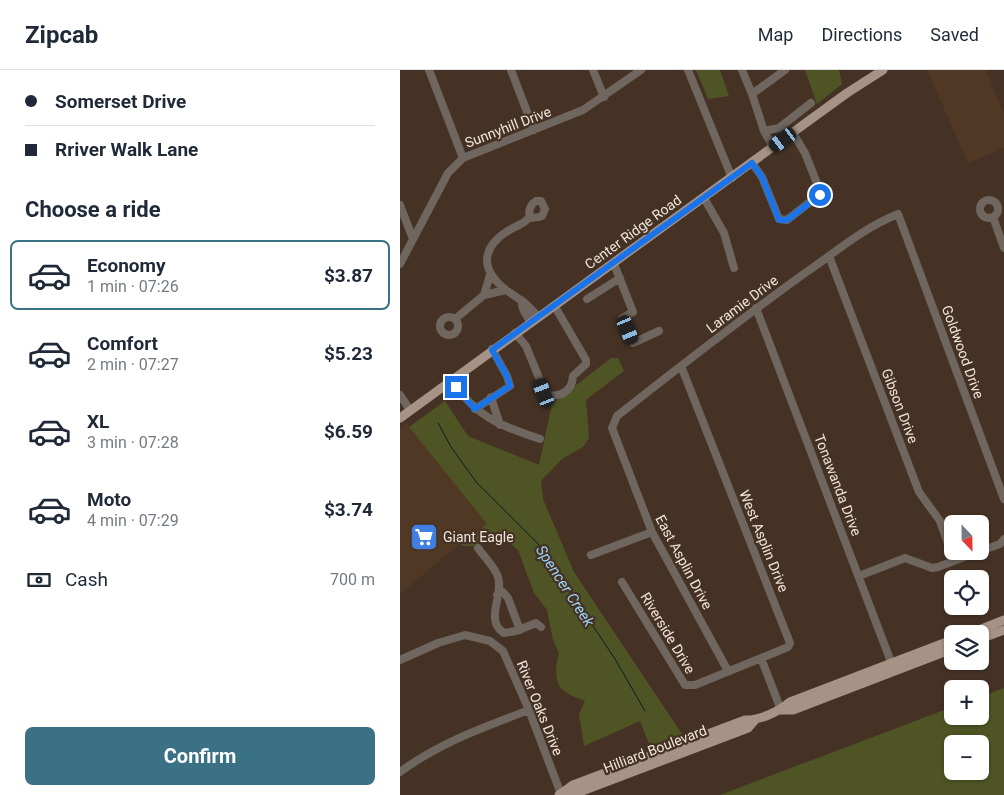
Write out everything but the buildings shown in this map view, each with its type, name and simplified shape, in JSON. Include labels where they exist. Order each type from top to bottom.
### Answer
[{"type":"main road","name":"Center Ridge Road","points":[[400,418],[515,332],[614,264],[773,147],[883,70]]},
{"type":"main road","points":[[989,626],[1004,620]]},
{"type":"main road","points":[[989,636],[1004,630]]},
{"type":"main road","name":"Hilliard Boulevard","points":[[893,667],[944,644]]},
{"type":"main road","name":"Hilliard Boulevard","points":[[560,795],[573,785],[745,720],[755,720],[781,710],[790,702],[944,651]]},
{"type":"street","points":[[429,70],[463,158]]},
{"type":"street","points":[[511,70],[534,130]]},
{"type":"street","points":[[593,70],[604,98]]},
{"type":"street","name":"Sunnyhill Drive","points":[[400,264],[448,173],[463,158],[583,110],[604,98],[641,70]]},
{"type":"street","points":[[688,70],[732,178]]},
{"type":"street","points":[[742,70],[764,131],[773,147]]},
{"type":"street","points":[[752,94],[785,70]]},
{"type":"street","points":[[764,131],[778,128],[811,103]]},
{"type":"street","points":[[752,163],[762,177],[779,220],[787,220],[820,195],[804,152],[793,133]]},
{"type":"street","points":[[704,198],[724,233],[734,268]]},
{"type":"street","points":[[400,205],[413,239]]},
{"type":"street","name":"Laramie Drive","points":[[612,428],[617,416],[756,308],[862,231],[898,214]]},
{"type":"street","name":"Goldwood Drive","points":[[898,214],[1004,499]]},
{"type":"street","points":[[993,217],[1004,248]]},
{"type":"street","points":[[484,295],[490,275],[488,256],[492,245],[506,230],[524,223],[530,218]]},
{"type":"street","name":"Gibson Drive","points":[[829,256],[919,492],[940,520],[954,561]]},
{"type":"street","points":[[614,264],[633,312],[622,318],[633,343],[659,331]]},
{"type":"street","points":[[490,275],[535,313],[534,319]]},
{"type":"street","points":[[587,299],[620,278]]},
{"type":"street","points":[[455,319],[484,295],[506,290]]},
{"type":"street","points":[[515,332],[526,346],[546,395],[561,394],[570,388],[573,385],[573,376],[586,364],[586,360],[554,305]]},
{"type":"street","name":"Tonawanda Drive","points":[[756,308],[893,667]]},
{"type":"street","points":[[475,409],[510,386],[492,350]]},
{"type":"street","name":"West Asplin Drive","points":[[681,366],[790,643],[788,647],[761,658]]},
{"type":"street","points":[[451,380],[475,409],[500,425],[540,439]]},
{"type":"street","points":[[400,395],[410,410]]},
{"type":"street","points":[[491,398],[500,425]]},
{"type":"street","name":"East Asplin Drive","points":[[612,428],[652,532],[728,671]]},
{"type":"street","points":[[591,555],[652,532]]},
{"type":"street","points":[[989,547],[1002,541]]},
{"type":"street","points":[[478,548],[498,576],[495,612],[497,626],[504,633]]},
{"type":"street","points":[[859,576],[906,558],[932,568],[954,561]]},
{"type":"street","name":"Riverside Drive","points":[[622,582],[685,684],[695,685],[728,671]]},
{"type":"street","points":[[497,595],[503,592],[508,598],[520,630]]},
{"type":"street","points":[[496,645],[504,633],[520,630],[536,622],[541,627]]},
{"type":"street","points":[[488,640],[497,626]]},
{"type":"street","name":"River Oaks Drive","points":[[400,660],[438,643],[465,635],[488,640],[496,645],[510,664],[560,795]]},
{"type":"street","points":[[728,671],[761,658],[781,710]]},
{"type":"street","points":[[400,772],[420,757],[458,737],[529,710]]},
{"type":"shaded area","points":[[927,70],[986,70],[1004,114],[1004,148],[968,163]]},
{"type":"shaded area","points":[[406,423],[488,524],[451,551],[400,594],[400,428]]},
{"type":"green space","points":[[696,70],[720,70],[729,96],[708,99]]},
{"type":"green space","points":[[805,70],[839,70],[842,84],[817,104]]},
{"type":"green space","points":[[611,358],[618,358],[624,371],[586,400],[589,438],[583,447],[562,459],[541,481],[543,499],[574,572],[682,734],[650,746],[640,721],[584,746],[579,714],[585,701],[562,690],[559,685],[556,675],[559,653],[553,640],[547,610],[534,593],[518,550],[496,532],[474,546],[463,546],[461,544],[487,524],[409,427],[445,401],[468,436],[539,465],[552,404]]},
{"type":"green space","points":[[1004,688],[1004,795],[720,795],[944,710],[944,725],[989,725],[989,694]]},
{"type":"waterway","name":"Spencer Creek","points":[[438,423],[451,447],[477,483],[540,546],[615,659],[645,711]]},
{"type":"place","name":"Giant Eagle","points":[[424,537]]},
{"type":"route","points":[[456,387],[475,409],[510,386],[507,376],[492,350],[752,163],[762,177],[779,220],[787,220],[820,195]]}]
